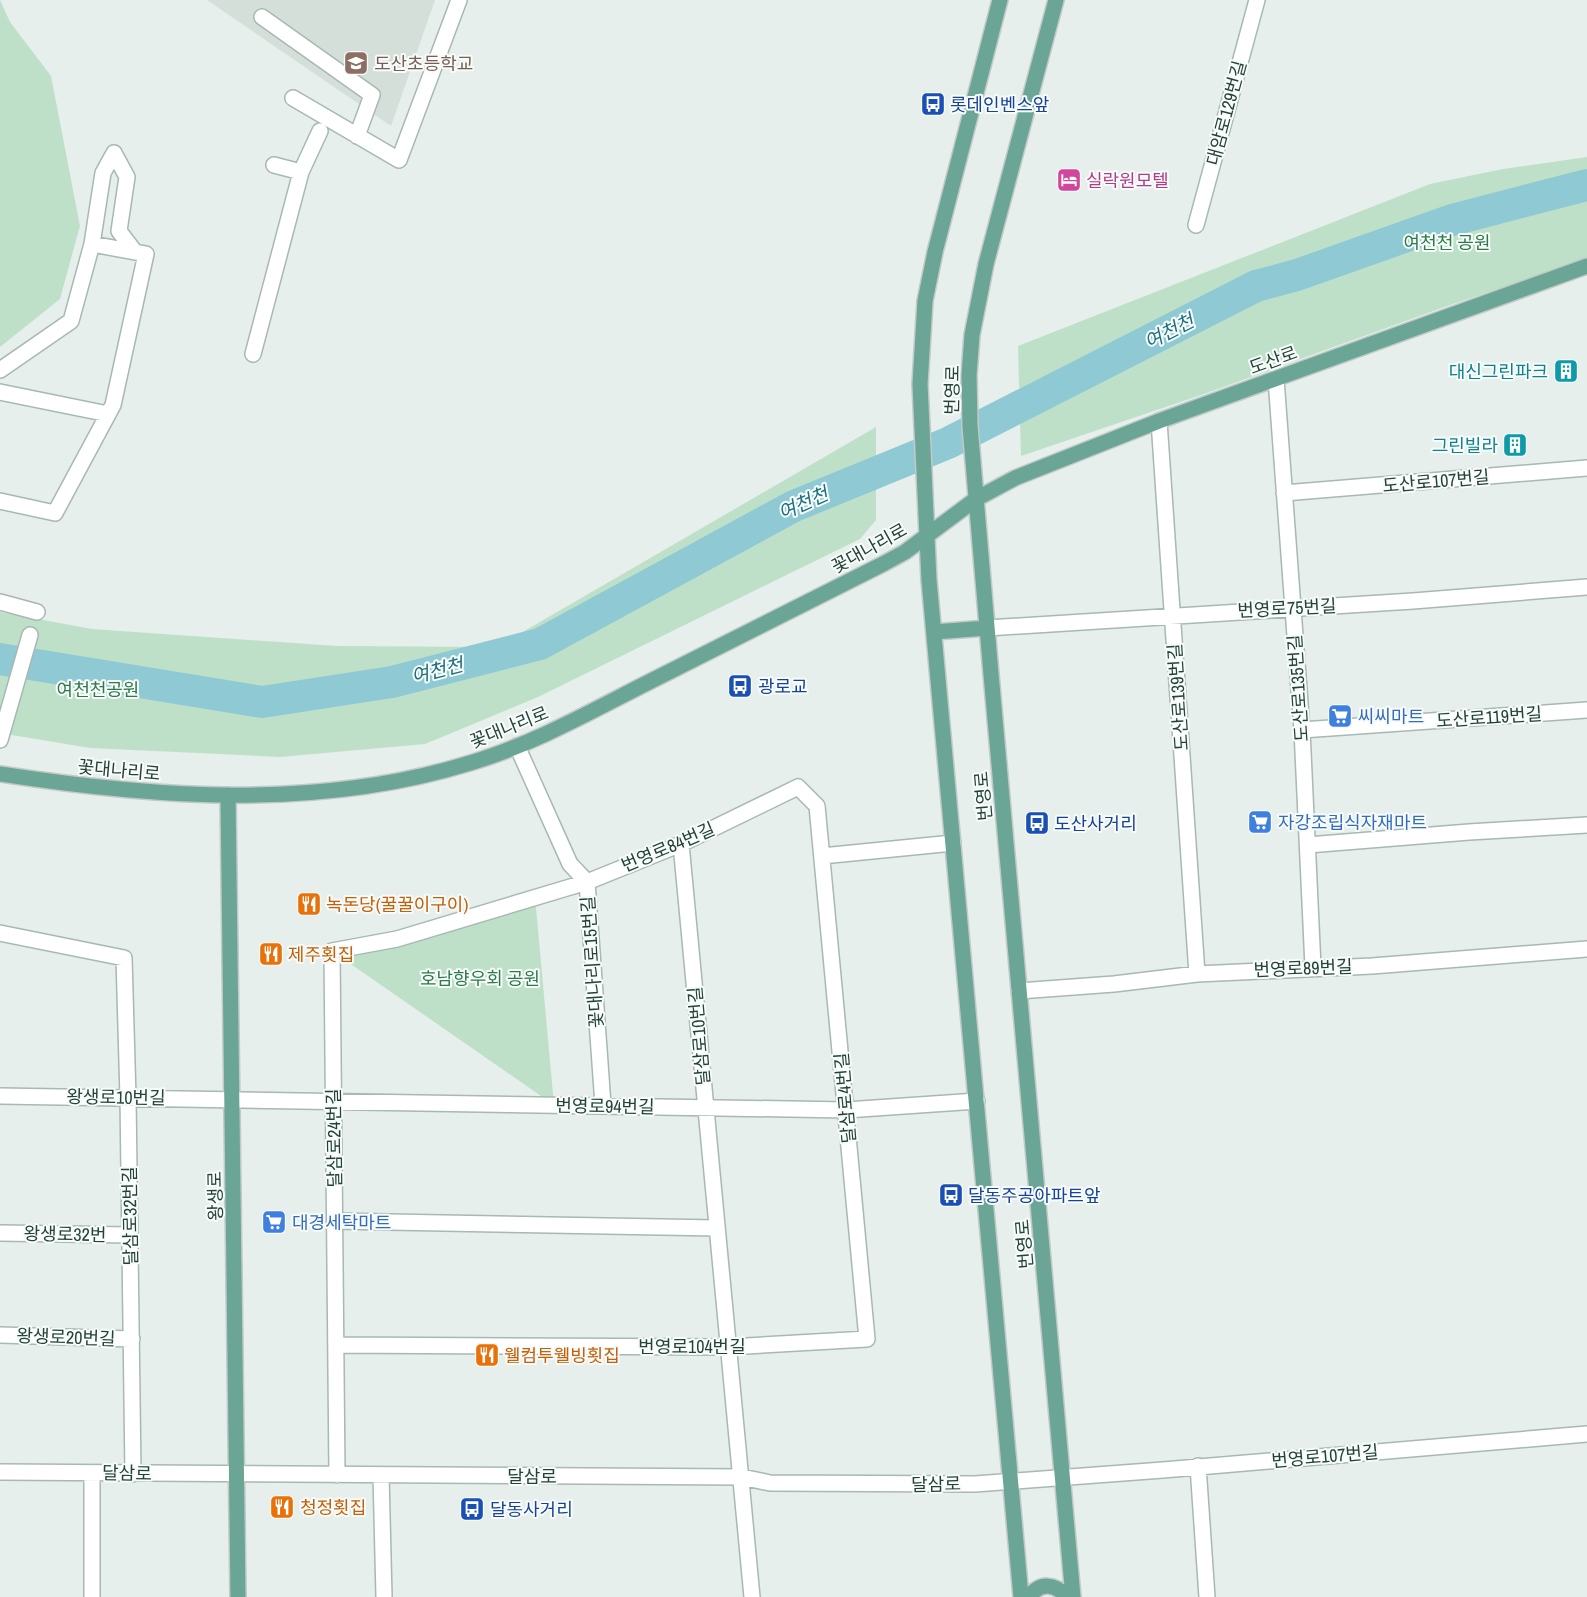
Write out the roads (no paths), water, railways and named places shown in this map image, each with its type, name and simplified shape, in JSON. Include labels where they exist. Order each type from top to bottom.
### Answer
[{"type":"main road","name":"번영로","points":[[1000,0],[935,252],[924,311],[920,384],[925,505],[934,632],[1021,1597]]},
{"type":"main road","name":"번영로","points":[[1056,0],[986,264],[972,335],[970,426],[1073,1597]]},
{"type":"main road","name":"도산로","points":[[976,499],[1015,478],[1160,421],[1587,266]]},
{"type":"main road","name":"꽃대나리로","points":[[0,774],[136,792],[228,795],[358,787],[470,763],[517,746],[570,722],[883,564],[927,536],[976,499]]},
{"type":"main road","points":[[934,632],[987,628]]},
{"type":"main road","name":"왕생로","points":[[228,795],[238,1597]]},
{"type":"main road","points":[[1029,1597],[1038,1587],[1046,1585],[1054,1586],[1066,1597]]},
{"type":"street","points":[[293,98],[399,160],[459,0]]},
{"type":"street","name":"대암로129번길","points":[[1196,225],[1257,0]]},
{"type":"street","points":[[262,17],[372,95],[357,136]]},
{"type":"street","points":[[254,354],[301,172],[320,131]]},
{"type":"street","points":[[0,370],[71,321],[92,244],[102,173],[114,153],[127,177],[119,231],[135,252]]},
{"type":"street","points":[[274,165],[301,172]]},
{"type":"street","points":[[0,501],[55,513],[113,405],[146,254],[92,244]]},
{"type":"street","name":"도산로135번길","points":[[1276,379],[1302,730],[1313,967]]},
{"type":"street","points":[[0,392],[108,414]]},
{"type":"street","name":"도산로139번길","points":[[1160,421],[1197,974]]},
{"type":"street","name":"도산로107번길","points":[[1284,493],[1587,468]]},
{"type":"street","name":"번영로75번길","points":[[987,628],[1587,587]]},
{"type":"street","points":[[0,602],[37,612]]},
{"type":"street","points":[[1,738],[30,635]]},
{"type":"street","name":"도산로119번길","points":[[1302,730],[1587,710]]},
{"type":"street","name":"꽃대나리로15번길","points":[[517,746],[570,864],[587,882],[603,1105]]},
{"type":"street","name":"번영로84번길","points":[[332,951],[397,939],[587,882],[681,844],[798,787],[817,806],[822,856]]},
{"type":"street","points":[[1308,845],[1587,825]]},
{"type":"street","points":[[822,856],[954,843]]},
{"type":"street","name":"달삼로10번길","points":[[681,844],[752,1597]]},
{"type":"street","name":"달삼로4번길","points":[[822,856],[867,1339]]},
{"type":"street","name":"달삼로32번길","points":[[0,934],[124,958],[128,1097],[133,1474]]},
{"type":"street","name":"번영로89번길","points":[[1019,991],[1114,984],[1197,974],[1313,967],[1372,966],[1587,949]]},
{"type":"street","name":"달삼로24번길","points":[[332,951],[338,1475]]},
{"type":"street","name":"왕생로10번길","points":[[0,1096],[233,1099]]},
{"type":"street","name":"번영로94번길","points":[[233,1099],[846,1110],[977,1101]]},
{"type":"street","points":[[335,1221],[717,1228]]},
{"type":"street","name":"왕생로32번","points":[[0,1233],[130,1235]]},
{"type":"street","name":"왕생로20번길","points":[[0,1335],[132,1339]]},
{"type":"street","name":"번영로104번길","points":[[336,1345],[729,1347],[867,1339]]},
{"type":"street","name":"번영로107번길","points":[[1063,1478],[1587,1434]]},
{"type":"street","points":[[1198,1466],[1207,1597]]},
{"type":"street","name":"달삼로","points":[[0,1472],[742,1477],[770,1483],[934,1485],[1063,1478]]},
{"type":"street","points":[[92,1473],[92,1597]]},
{"type":"street","points":[[381,1475],[384,1597]]},
{"type":"waterway","name":"여천천","points":[[0,659],[262,702],[392,682],[540,644],[794,506],[948,443],[1256,286],[1297,275],[1452,220],[1587,185]]},
{"type":"place","name":"도산초등학교","points":[[356,63]]},
{"type":"place","name":"롯데인벤스앞","points":[[933,104]]},
{"type":"place","name":"실락원모텔","points":[[1069,180]]},
{"type":"place","name":"대신그린파크","points":[[1566,371]]},
{"type":"place","name":"그린빌라","points":[[1515,445]]},
{"type":"place","name":"광로교","points":[[740,686]]},
{"type":"place","name":"씨씨마트","points":[[1340,716]]},
{"type":"place","name":"자강조립식자재마트","points":[[1260,822]]},
{"type":"place","name":"도산사거리","points":[[1037,823]]},
{"type":"place","name":"녹돈당(꿀꿀이구이)","points":[[309,904]]},
{"type":"place","name":"제주횟집","points":[[271,954]]},
{"type":"place","name":"달동주공아파트앞","points":[[951,1195]]},
{"type":"place","name":"대경세탁마트","points":[[274,1222]]},
{"type":"place","name":"웰컴투웰빙횟집","points":[[487,1355]]},
{"type":"place","name":"청정횟집","points":[[282,1507]]},
{"type":"place","name":"달동사거리","points":[[472,1509]]},
{"type":"park label","name":"여천천 공원","points":[[1447,242]]},
{"type":"park label","name":"여천천공원","points":[[98,689]]},
{"type":"park label","name":"호남향우회 공원","points":[[480,978]]}]
